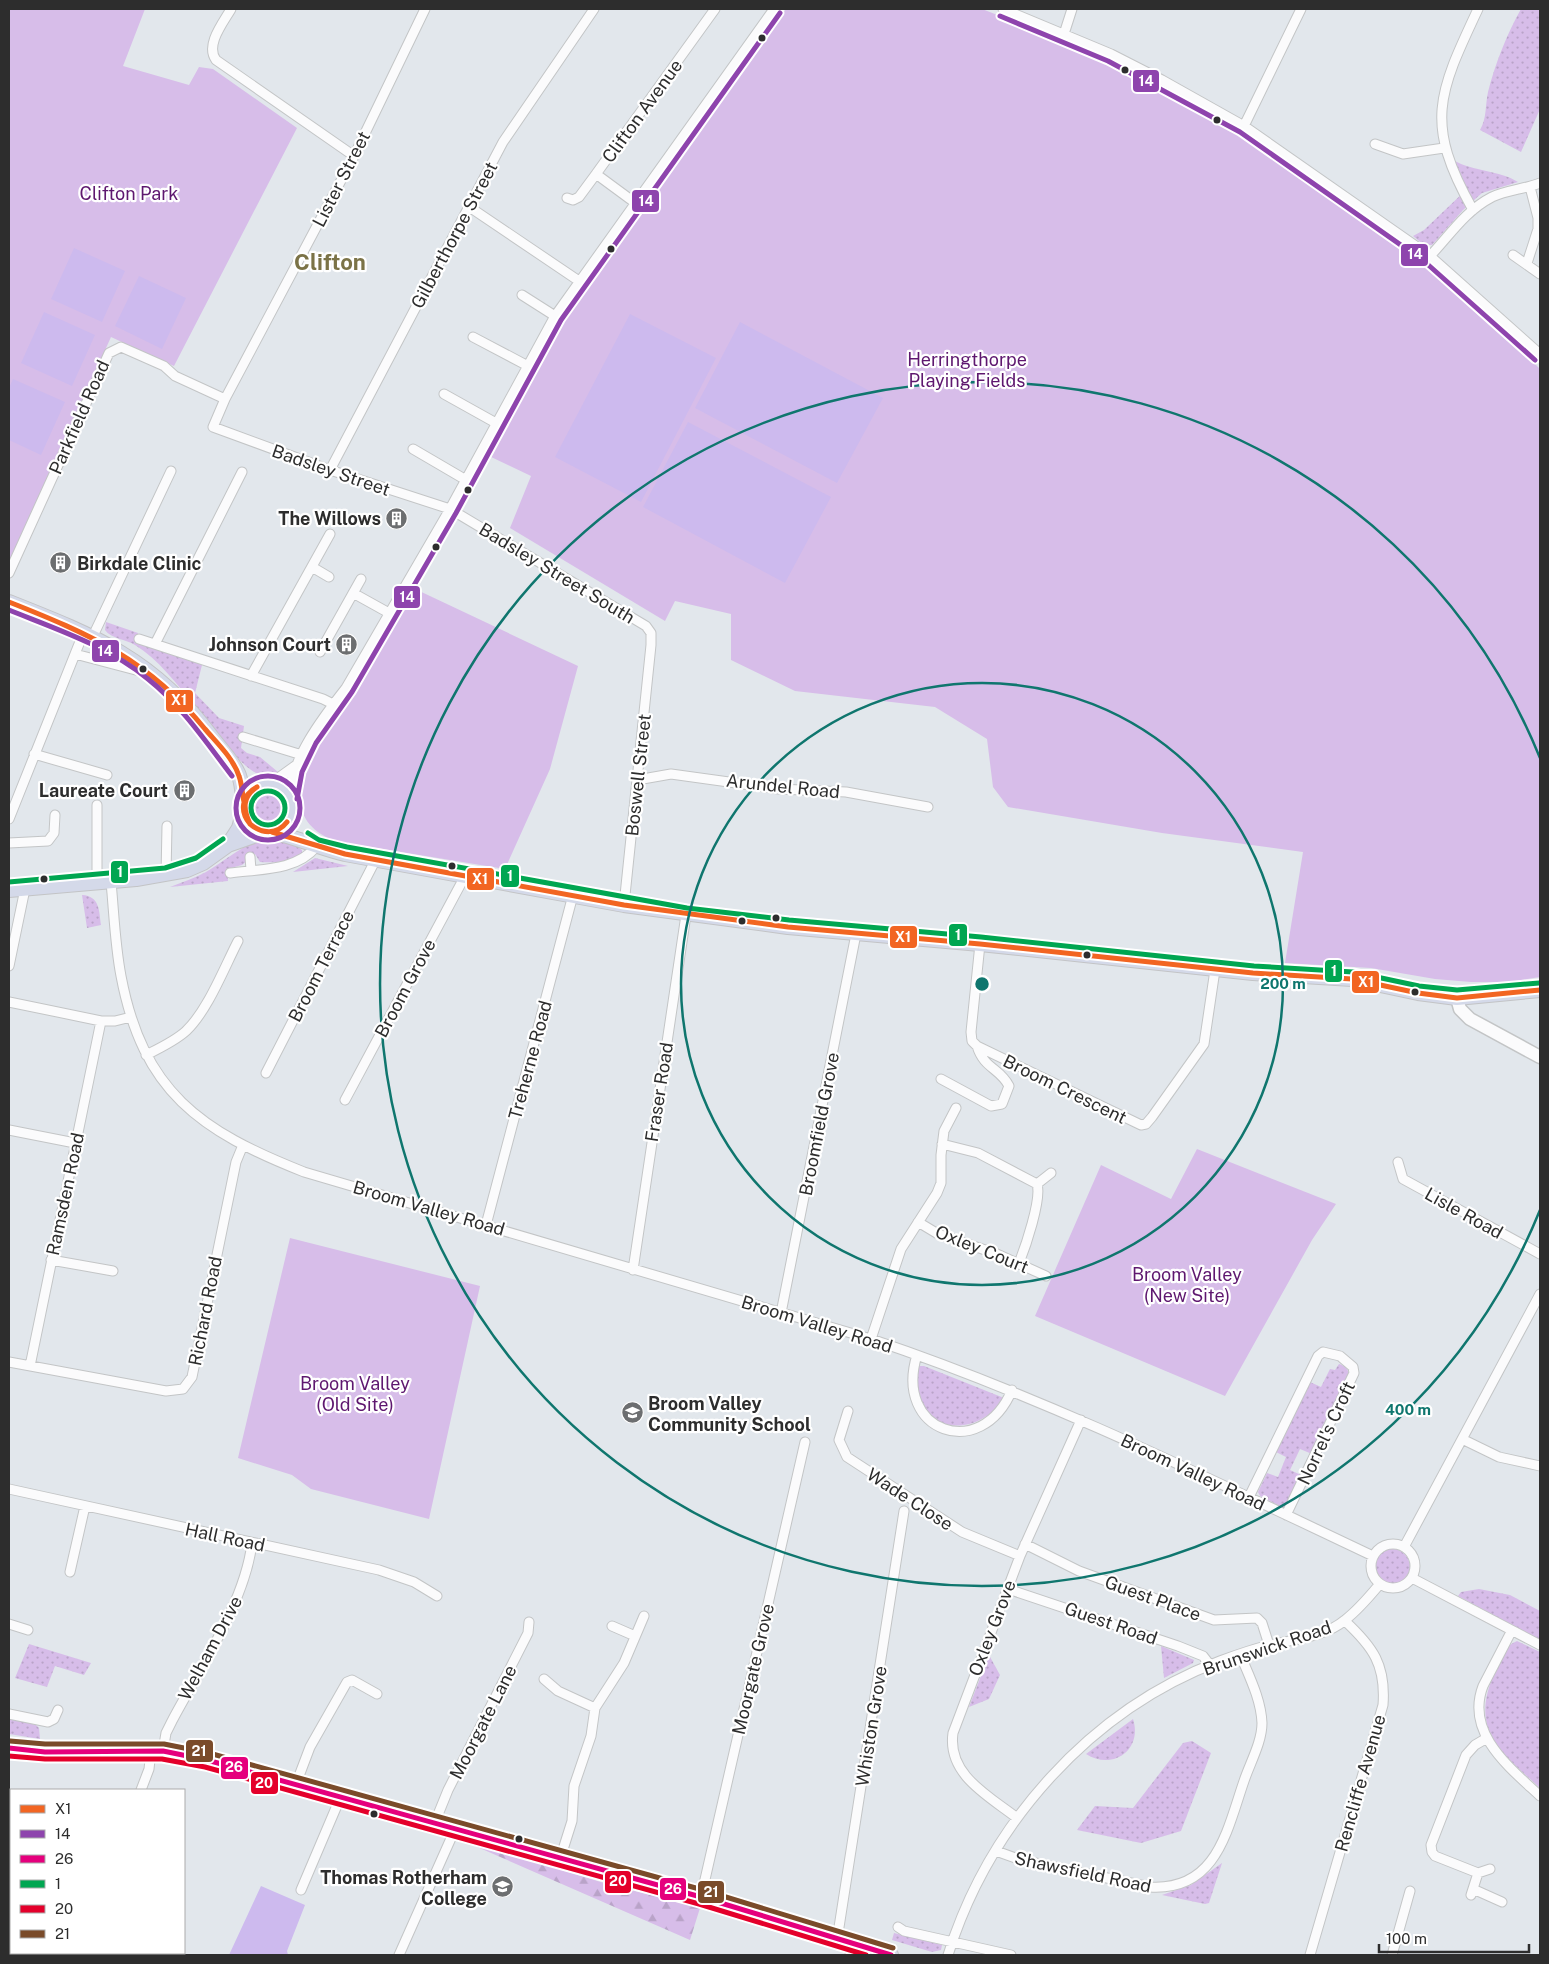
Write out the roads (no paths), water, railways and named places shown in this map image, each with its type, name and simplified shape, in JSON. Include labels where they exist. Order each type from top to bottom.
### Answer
[{"type":"main road","points":[[9,602],[93,636],[154,674],[196,715],[238,772],[244,806],[250,825],[268,832],[304,839],[316,847],[465,876],[686,915],[856,934],[980,944],[1215,970],[1352,979],[1433,996],[1458,998],[1540,990]]},
{"type":"main road","points":[[238,772],[282,788],[291,804],[296,825],[304,839]]},
{"type":"main road","points":[[228,846],[239,828],[244,806],[251,790],[267,784]]},
{"type":"main road","points":[[9,890],[111,882],[166,875],[187,870],[203,863],[228,846],[286,824],[291,804]]},
{"type":"main road","points":[[1458,998],[1460,1009],[1470,1019],[1540,1057]]},
{"type":"main road","points":[[9,1748],[45,1752],[157,1751],[207,1760],[456,1827],[560,1859],[701,1897],[837,1940],[851,1950],[891,1955]]},
{"type":"street","points":[[231,9],[211,47],[212,55],[216,60],[354,156]]},
{"type":"street","name":"Lister Street","points":[[213,427],[225,399],[354,156],[425,9]]},
{"type":"street","name":"Gilberthorpe Street","points":[[330,470],[503,142],[594,9]]},
{"type":"street","name":"Clifton Avenue","points":[[634,202],[596,174],[715,9]]},
{"type":"street","points":[[267,784],[295,766],[333,704],[346,688],[450,509],[554,316],[774,9]]},
{"type":"street","points":[[1003,9],[1064,34],[1162,80],[1244,126],[1430,256],[1540,354]]},
{"type":"street","points":[[1064,34],[1072,9]]},
{"type":"street","points":[[1244,126],[1301,9]]},
{"type":"street","points":[[1473,210],[1455,178],[1444,148],[1441,118],[1442,96],[1454,59],[1478,9]]},
{"type":"street","points":[[1375,144],[1402,154],[1444,148]]},
{"type":"street","points":[[566,198],[573,200],[579,197],[596,174]]},
{"type":"street","points":[[1430,256],[1473,210],[1493,196],[1540,183]]},
{"type":"street","points":[[1526,263],[1538,229],[1538,218],[1530,187]]},
{"type":"street","points":[[468,206],[579,280]]},
{"type":"street","points":[[1514,255],[1540,274]]},
{"type":"street","points":[[522,294],[554,316]]},
{"type":"street","points":[[473,337],[528,366]]},
{"type":"street","name":"Parkfield Road","points":[[9,573],[109,353],[121,347],[164,366],[174,376],[225,399]]},
{"type":"street","points":[[444,394],[496,424]]},
{"type":"street","name":"Badsley Street","points":[[213,427],[330,470],[450,509]]},
{"type":"street","points":[[413,449],[466,480]]},
{"type":"street","points":[[93,636],[171,471]]},
{"type":"street","points":[[155,644],[242,472]]},
{"type":"street","name":"Badsley Street South","points":[[450,509],[646,626],[651,633],[651,645]]},
{"type":"street","points":[[251,676],[330,534]]},
{"type":"street","points":[[312,567],[329,577]]},
{"type":"street","points":[[320,652],[361,579]]},
{"type":"street","points":[[353,593],[389,613]]},
{"type":"street","points":[[139,639],[323,699],[333,704]]},
{"type":"street","points":[[9,819],[79,644]]},
{"type":"street","name":"Boswell Street","points":[[624,905],[651,645]]},
{"type":"street","points":[[75,654],[154,674]]},
{"type":"street","points":[[244,737],[302,755]]},
{"type":"street","points":[[34,754],[108,775]]},
{"type":"street","points":[[291,804],[295,766]]},
{"type":"street","name":"Arundel Road","points":[[637,780],[672,774],[779,789],[846,792],[928,808]]},
{"type":"street","points":[[96,883],[97,805]]},
{"type":"street","points":[[9,843],[48,842],[54,833],[55,815]]},
{"type":"street","points":[[166,875],[168,826]]},
{"type":"street","points":[[230,873],[296,864],[308,858],[316,847]]},
{"type":"street","points":[[250,857],[251,870]]},
{"type":"street","name":"Broom Terrace","points":[[266,1072],[376,859]]},
{"type":"street","name":"Broom Grove","points":[[344,1100],[465,876]]},
{"type":"street","name":"Broom Valley Road","points":[[111,882],[120,974],[130,1017],[146,1055],[167,1089],[183,1105],[243,1145],[304,1172],[871,1339],[917,1355],[1012,1390],[1081,1420],[1373,1556]]},
{"type":"street","points":[[9,966],[25,889]]},
{"type":"street","name":"Treherne Road","points":[[486,1225],[573,895]]},
{"type":"street","name":"Fraser Road","points":[[633,1270],[686,915]]},
{"type":"street","name":"Broomfield Grove","points":[[781,1313],[856,934]]},
{"type":"street","points":[[146,1055],[170,1042],[190,1026],[199,1014],[238,941]]},
{"type":"street","points":[[942,1079],[991,1106],[1002,1104],[1009,1086],[1001,1075],[981,1059],[977,1046],[972,1041],[971,1032],[980,944]]},
{"type":"street","name":"Broom Crescent","points":[[977,1046],[1133,1122],[1146,1124],[1204,1044],[1215,970]]},
{"type":"street","points":[[9,1002],[101,1021],[115,1021],[130,1017]]},
{"type":"street","name":"Ramsden Road","points":[[30,1366],[101,1021]]},
{"type":"street","points":[[871,1339],[896,1260],[937,1193],[941,1182],[942,1144],[948,1122],[956,1108]]},
{"type":"street","points":[[9,1130],[75,1143]]},
{"type":"street","points":[[942,1144],[978,1153],[1036,1184],[1039,1193],[1031,1230],[1019,1263]]},
{"type":"street","name":"Richard Road","points":[[9,1362],[166,1391],[182,1390],[192,1377],[236,1162],[243,1145]]},
{"type":"street","name":"Lisle Road","points":[[1398,1162],[1403,1179],[1540,1254]]},
{"type":"street","points":[[1036,1184],[1051,1173]]},
{"type":"street","name":"Oxley Court","points":[[918,1222],[938,1234],[1019,1263],[1046,1276]]},
{"type":"street","points":[[51,1260],[113,1271]]},
{"type":"street","points":[[1404,1547],[1540,1294]]},
{"type":"street","name":"Norrel's Croft","points":[[1248,1498],[1318,1356],[1323,1352],[1340,1356],[1353,1367],[1354,1373],[1286,1515]]},
{"type":"street","name":"Broom Valley Road","points":[[917,1355],[912,1378],[913,1395],[923,1413],[944,1428],[969,1431],[988,1423],[1002,1410],[1012,1390]]},
{"type":"street","name":"Wade Close","points":[[848,1410],[840,1440],[847,1457],[962,1532],[1020,1556]]},
{"type":"street","name":"Oxley Grove","points":[[1017,1818],[966,1777],[956,1760],[952,1743],[956,1721],[1020,1556],[1081,1420]]},
{"type":"street","points":[[1462,1439],[1505,1459],[1540,1466]]},
{"type":"street","name":"Moorgate Grove","points":[[701,1897],[805,1442]]},
{"type":"street","name":"Hall Road","points":[[9,1489],[398,1575],[437,1596]]},
{"type":"street","points":[[70,1572],[85,1506]]},
{"type":"street","name":"Whiston Grove","points":[[837,1940],[904,1511]]},
{"type":"street","name":"Welham Drive","points":[[141,1789],[172,1721],[238,1596],[247,1572],[252,1543]]},
{"type":"street","name":"Guest Place","points":[[1025,1544],[1079,1571],[1214,1620],[1257,1618],[1262,1623],[1269,1645]]},
{"type":"street","points":[[1390,1544],[1404,1547],[1410,1552],[1415,1564],[1412,1578],[1401,1588],[1386,1588],[1379,1585],[1372,1574],[1370,1562],[1373,1556],[1377,1550],[1390,1544]]},
{"type":"street","points":[[1412,1578],[1540,1646]]},
{"type":"street","name":"Brunswick Road","points":[[948,1955],[970,1898],[1017,1818],[1060,1768],[1091,1738],[1139,1703],[1210,1665],[1269,1645],[1320,1634],[1345,1621],[1379,1585]]},
{"type":"street","name":"Guest Road","points":[[1008,1589],[1178,1646],[1203,1656],[1210,1665]]},
{"type":"street","points":[[560,1859],[572,1821],[574,1786],[591,1736],[595,1708],[624,1663],[644,1616]]},
{"type":"street","name":"Rencliffe Avenue","points":[[1310,1955],[1383,1705],[1383,1679],[1376,1656],[1368,1644],[1345,1621]]},
{"type":"street","name":"Moorgate Lane","points":[[436,1822],[448,1790],[528,1633],[529,1622]]},
{"type":"street","points":[[9,1624],[28,1630]]},
{"type":"street","points":[[612,1626],[635,1636]]},
{"type":"street","points":[[1511,1632],[1488,1674],[1480,1694],[1480,1714],[1487,1738],[1505,1763],[1540,1796]]},
{"type":"street","name":"Shawsfield Road","points":[[996,1851],[1021,1860],[1150,1887],[1163,1888],[1176,1885],[1202,1871],[1220,1851],[1260,1738],[1261,1714],[1240,1654]]},
{"type":"street","points":[[544,1679],[558,1691],[595,1708]]},
{"type":"street","points":[[296,1784],[310,1747],[347,1682],[352,1680],[377,1694]]},
{"type":"street","points":[[9,1714],[48,1722],[54,1719],[58,1710]]},
{"type":"street","points":[[1487,1738],[1475,1745],[1466,1755],[1432,1845],[1432,1852],[1435,1856],[1478,1873],[1490,1869]]},
{"type":"street","points":[[301,1890],[341,1796]]},
{"type":"street","points":[[400,1955],[456,1827]]},
{"type":"street","points":[[1478,1873],[1472,1892],[1502,1902]]},
{"type":"street","points":[[1392,1955],[1410,1891]]},
{"type":"street","points":[[898,1927],[904,1931],[952,1944],[1011,1955]]},
{"type":"place","name":"The Willows","points":[[397,518]]},
{"type":"place","name":"Birkdale Clinic","points":[[61,563]]},
{"type":"place","name":"Johnson Court","points":[[347,644]]},
{"type":"place","name":"Laureate Court","points":[[184,790]]},
{"type":"place","name":"Broom Valley Community School","points":[[632,1413]]},
{"type":"place","name":"Thomas Rotherham College","points":[[503,1887]]},
{"type":"district","name":"Clifton","points":[[330,262]]},
{"type":"park label","name":"Clifton Park","points":[[129,193]]},
{"type":"park label","name":"Herringthorpe Playing Fields","points":[[967,369]]},
{"type":"park label","name":"Broom Valley (New Site)","points":[[1187,1284]]},
{"type":"park label","name":"Broom Valley (Old Site)","points":[[355,1394]]}]
